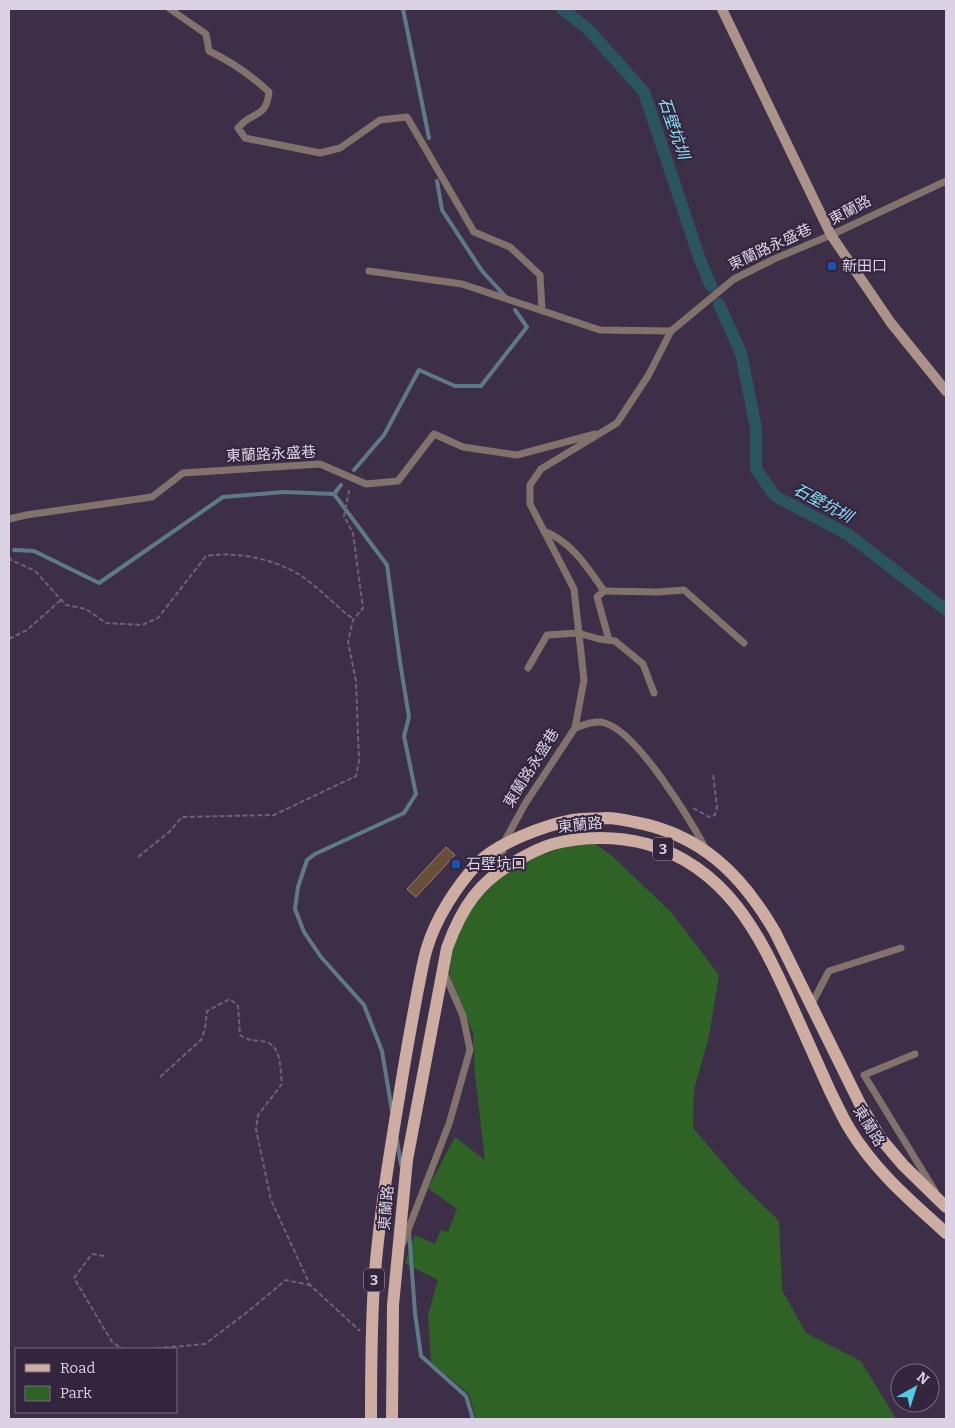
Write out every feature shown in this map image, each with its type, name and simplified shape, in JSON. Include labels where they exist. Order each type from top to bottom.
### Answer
[{"type":"main road","name":"東蘭路","points":[[371,1419],[371,1341],[374,1281],[397,1107],[409,1034],[427,946],[442,913],[460,885],[479,862],[503,844],[534,831],[573,820],[610,818],[649,825],[680,835],[706,850],[738,878],[761,908],[775,932],[860,1104],[881,1138],[903,1166],[945,1207]]},
{"type":"main road","name":"東蘭路","points":[[392,1419],[393,1305],[406,1165],[448,948],[456,923],[480,887],[502,868],[540,848],[573,839],[605,838],[638,842],[678,856],[704,873],[727,895],[752,927],[771,961],[848,1127],[883,1174],[946,1233]]},
{"type":"street","name":"東蘭路永盛巷","points":[[722,9],[831,235]]},
{"type":"street","name":"東蘭路","points":[[831,235],[891,323],[946,391]]},
{"type":"lane","points":[[170,9],[206,34],[209,51],[230,61],[253,77],[269,92],[268,104],[260,114],[244,120],[238,128],[245,138],[320,153],[340,148],[380,120],[407,116],[474,232],[510,248],[540,275],[542,310]]},
{"type":"lane","name":"東蘭路","points":[[831,235],[946,181]]},
{"type":"lane","name":"東蘭路永盛巷","points":[[502,868],[503,844],[525,804],[575,728],[584,680],[574,589],[530,504],[530,485],[541,469],[617,424],[648,376],[671,331],[734,279],[774,259],[831,235]]},
{"type":"lane","points":[[369,271],[462,284],[600,330],[671,331]]},
{"type":"lane","name":"東蘭路永盛巷","points":[[9,520],[26,515],[152,497],[183,473],[320,464],[366,484],[398,481],[434,434],[463,447],[517,455],[602,432]]},
{"type":"lane","points":[[544,531],[554,535],[580,557],[604,591]]},
{"type":"lane","points":[[610,640],[597,597],[604,591],[658,592],[684,590],[744,643]]},
{"type":"lane","points":[[528,668],[547,634],[578,633],[615,641],[643,664],[654,693]]},
{"type":"lane","name":"東蘭路","points":[[575,728],[591,722],[605,723],[622,733],[637,747],[664,782],[690,821],[706,850]]},
{"type":"lane","points":[[810,1005],[829,971],[901,948]]},
{"type":"lane","points":[[398,1255],[449,1124],[470,1050],[463,1016],[443,970]]},
{"type":"lane","points":[[915,1054],[864,1075],[945,1207]]},
{"type":"path","points":[[138,857],[170,832],[182,817],[274,815],[356,776],[359,761],[356,681],[348,642],[354,620],[363,608],[353,532],[344,516],[349,491],[357,481]]},
{"type":"path","points":[[9,557],[11,560],[35,572],[66,605],[86,609],[106,623],[142,625],[158,618],[206,556],[224,553],[271,562],[302,576],[354,620]]},
{"type":"path","points":[[9,638],[27,630],[61,600]]},
{"type":"path","points":[[688,804],[709,817],[715,815],[717,807],[714,774]]},
{"type":"path","points":[[160,1077],[201,1040],[205,1029],[207,1011],[230,999],[238,1006],[240,1035],[248,1041],[267,1043],[278,1053],[282,1084],[258,1115],[256,1129],[271,1200],[310,1285],[371,1341]]},
{"type":"path","points":[[104,1256],[92,1254],[74,1278],[112,1342],[121,1348]]},
{"type":"path","points":[[160,1348],[205,1344],[286,1280],[310,1285]]},
{"type":"green space","points":[[594,843],[612,856],[671,912],[719,975],[709,1036],[694,1090],[693,1128],[741,1184],[779,1221],[782,1290],[806,1333],[861,1361],[890,1409],[890,1413],[892,1413],[896,1419],[476,1419],[469,1394],[431,1362],[428,1315],[438,1280],[405,1263],[415,1235],[435,1244],[441,1230],[448,1232],[457,1209],[428,1188],[455,1137],[485,1160],[475,1075],[473,1033],[449,973],[454,936],[469,910],[494,884],[523,861],[566,847]]},
{"type":"building","points":[[446,847],[455,855],[416,897],[407,889]]},
{"type":"waterway","points":[[403,9],[429,138]]},
{"type":"waterway","name":"石壁坑圳","points":[[562,9],[588,29],[644,92],[700,260],[711,286]]},
{"type":"waterway","points":[[437,181],[442,210],[482,271],[506,297]]},
{"type":"waterway","name":"石壁坑圳","points":[[719,304],[741,353],[756,428],[756,469],[775,496],[849,535],[946,610]]},
{"type":"waterway","points":[[354,470],[384,435],[419,370],[455,386],[481,386],[527,327],[515,310]]},
{"type":"waterway","points":[[14,550],[34,551],[99,583],[223,497],[284,492],[334,494],[341,485]]},
{"type":"waterway","points":[[334,494],[387,565],[409,717],[404,736],[416,794],[404,813],[315,854],[307,860],[298,887],[295,909],[304,932],[321,957],[364,1005],[382,1051],[392,1111]]},
{"type":"waterway","points":[[397,1140],[401,1165]]},
{"type":"waterway","points":[[409,1231],[415,1313],[421,1356],[466,1396],[473,1419]]},
{"type":"place","name":"新田口","points":[[832,266]]},
{"type":"place","name":"石壁坑口","points":[[456,864]]}]
